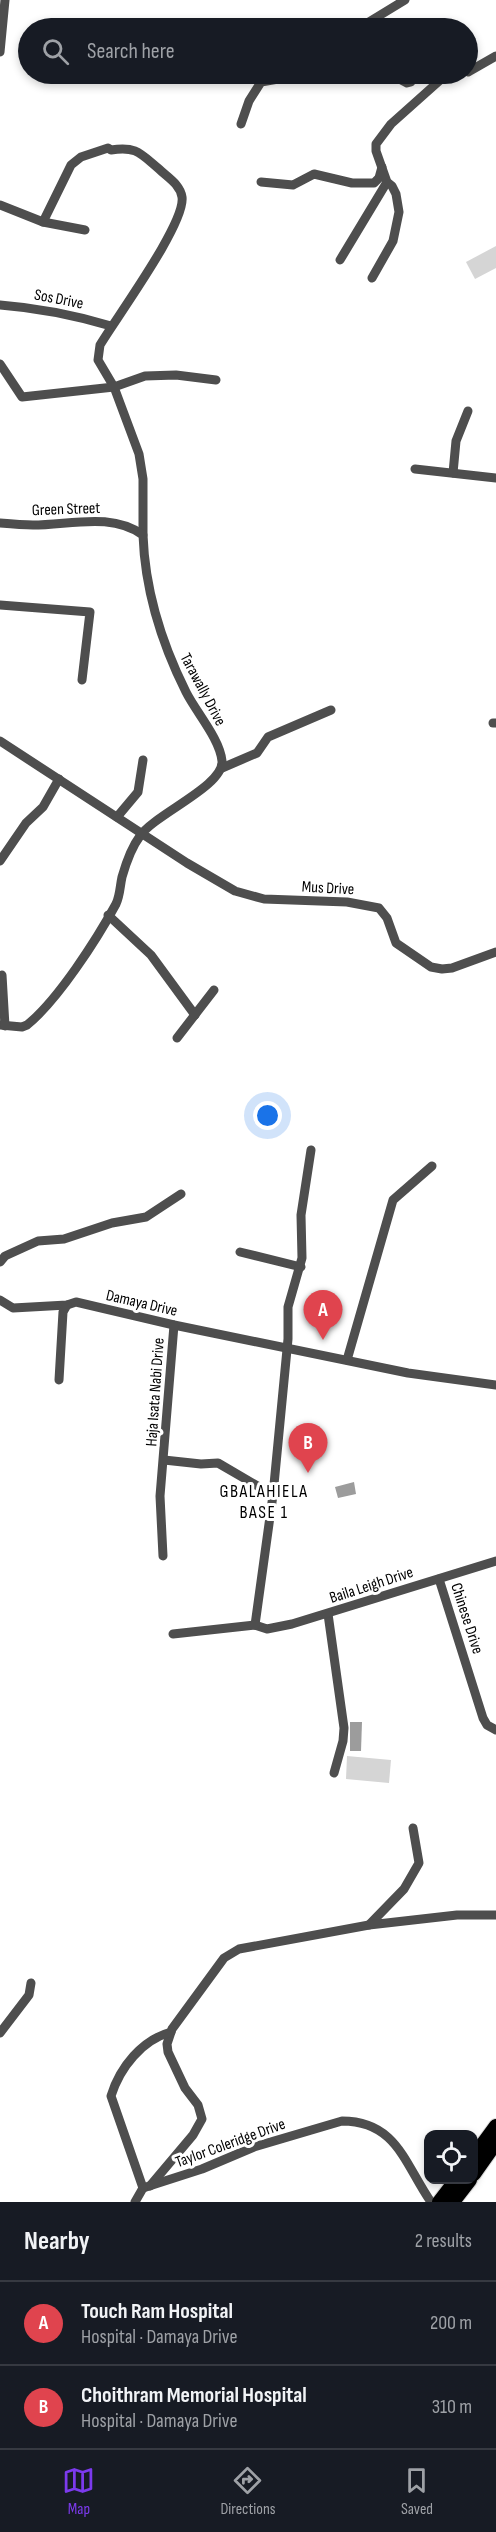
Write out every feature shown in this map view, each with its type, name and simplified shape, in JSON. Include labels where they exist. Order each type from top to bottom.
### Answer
[{"type":"main road","points":[[478,2151],[496,2126]]},
{"type":"main road","points":[[478,2168],[496,2143]]},
{"type":"main road","points":[[439,2202],[453,2184]]},
{"type":"main road","points":[[453,2202],[467,2184]]},
{"type":"street","points":[[0,51],[5,0]]},
{"type":"street","points":[[375,18],[405,0]]},
{"type":"street","points":[[478,66],[496,56]]},
{"type":"street","points":[[241,124],[249,101],[260,84]]},
{"type":"street","points":[[372,278],[393,241],[398,222],[398,204],[392,186],[387,182],[376,151],[376,144],[391,124],[436,84]]},
{"type":"street","points":[[43,222],[71,165],[81,157],[108,148],[111,150],[128,148],[138,152],[175,183],[180,190],[182,203],[169,234],[152,265],[111,326]]},
{"type":"street","points":[[261,182],[292,185],[314,174],[352,183],[374,183],[379,178],[382,165]]},
{"type":"street","points":[[340,260],[387,182]]},
{"type":"street","points":[[0,205],[43,222],[85,230]]},
{"type":"street","name":"Sos Drive","points":[[0,305],[40,308],[111,326]]},
{"type":"street","name":"Tarawally Drive","points":[[111,326],[100,345],[98,360],[114,387],[139,454],[143,479],[143,535],[146,571],[160,632],[187,694],[219,751],[222,768]]},
{"type":"street","points":[[0,364],[22,397],[114,387],[145,376],[176,375],[216,380]]},
{"type":"street","points":[[453,473],[456,441],[468,411]]},
{"type":"street","points":[[415,470],[496,478]]},
{"type":"street","name":"Green Street","points":[[0,523],[32,525],[105,522],[132,527],[143,535]]},
{"type":"street","points":[[0,605],[90,612],[82,680]]},
{"type":"street","points":[[2,975],[3,1026],[22,1027],[36,1016],[74,971],[117,902],[129,855],[141,834],[212,781],[222,768],[257,753],[268,737],[331,710]]},
{"type":"street","points":[[0,741],[141,834]]},
{"type":"street","points":[[117,817],[138,792],[143,759]]},
{"type":"street","points":[[0,861],[26,823],[43,807],[59,779]]},
{"type":"street","name":"Mus Drive","points":[[141,834],[187,864],[250,897],[347,902],[379,908],[387,918],[396,943],[431,967],[452,968],[496,952]]},
{"type":"street","points":[[108,915],[151,955],[195,1015]]},
{"type":"street","points":[[177,1038],[214,990]]},
{"type":"street","points":[[255,1625],[273,1495],[287,1347],[288,1307],[301,1267],[301,1215],[311,1150]]},
{"type":"street","points":[[347,1360],[393,1200],[432,1166]]},
{"type":"street","points":[[2,1256],[38,1241],[64,1239],[112,1223],[146,1217],[181,1194]]},
{"type":"street","points":[[240,1252],[301,1267]]},
{"type":"street","name":"Damaya Drive","points":[[0,1300],[13,1308],[67,1305],[76,1302],[174,1325],[408,1373],[496,1384]]},
{"type":"street","points":[[58,1380],[63,1312],[67,1305]]},
{"type":"street","name":"Haja Isata Nabi Drive","points":[[163,1556],[160,1496],[174,1325]]},
{"type":"street","name":"Haja Isata Nabi Drive","points":[[164,1460],[201,1464],[218,1463],[273,1495]]},
{"type":"street","name":"Baila Leigh Drive","points":[[173,1634],[255,1625],[263,1629],[272,1628],[328,1614],[496,1561]]},
{"type":"street","name":"Chinese Drive","points":[[439,1579],[483,1718],[487,1725],[496,1730]]},
{"type":"street","points":[[328,1614],[344,1728],[343,1741],[334,1773]]},
{"type":"street","points":[[369,1925],[399,1894],[419,1863],[412,1828]]},
{"type":"street","points":[[135,2202],[199,2127],[202,2119],[198,2105],[185,2088],[168,2052],[167,2044],[171,2032],[224,1958],[231,1953],[286,1939],[369,1925],[457,1915],[496,1915]]},
{"type":"street","points":[[0,2034],[29,1995],[31,1983]]},
{"type":"street","points":[[147,2187],[111,2096],[114,2086],[142,2047],[159,2035],[171,2032]]},
{"type":"street","name":"Taylor Coleridge Drive","points":[[147,2187],[202,2169],[255,2147],[342,2121],[355,2121],[378,2130],[397,2144],[431,2202]]},
{"type":"shaded area","points":[[496,246],[496,268],[475,279],[466,262]]},
{"type":"shaded area","points":[[354,1482],[356,1494],[338,1498],[335,1487]]},
{"type":"shaded area","points":[[350,1722],[362,1722],[361,1751],[350,1751]]},
{"type":"shaded area","points":[[347,1756],[391,1760],[389,1783],[346,1779]]},
{"type":"place","name":"Touch Ram Hospital","points":[[323,1340]]},
{"type":"place","name":"Choithram Memorial Hospital","points":[[308,1473]]},
{"type":"district","name":"GBALAHIELA BASE 1","points":[[264,1501]]}]
